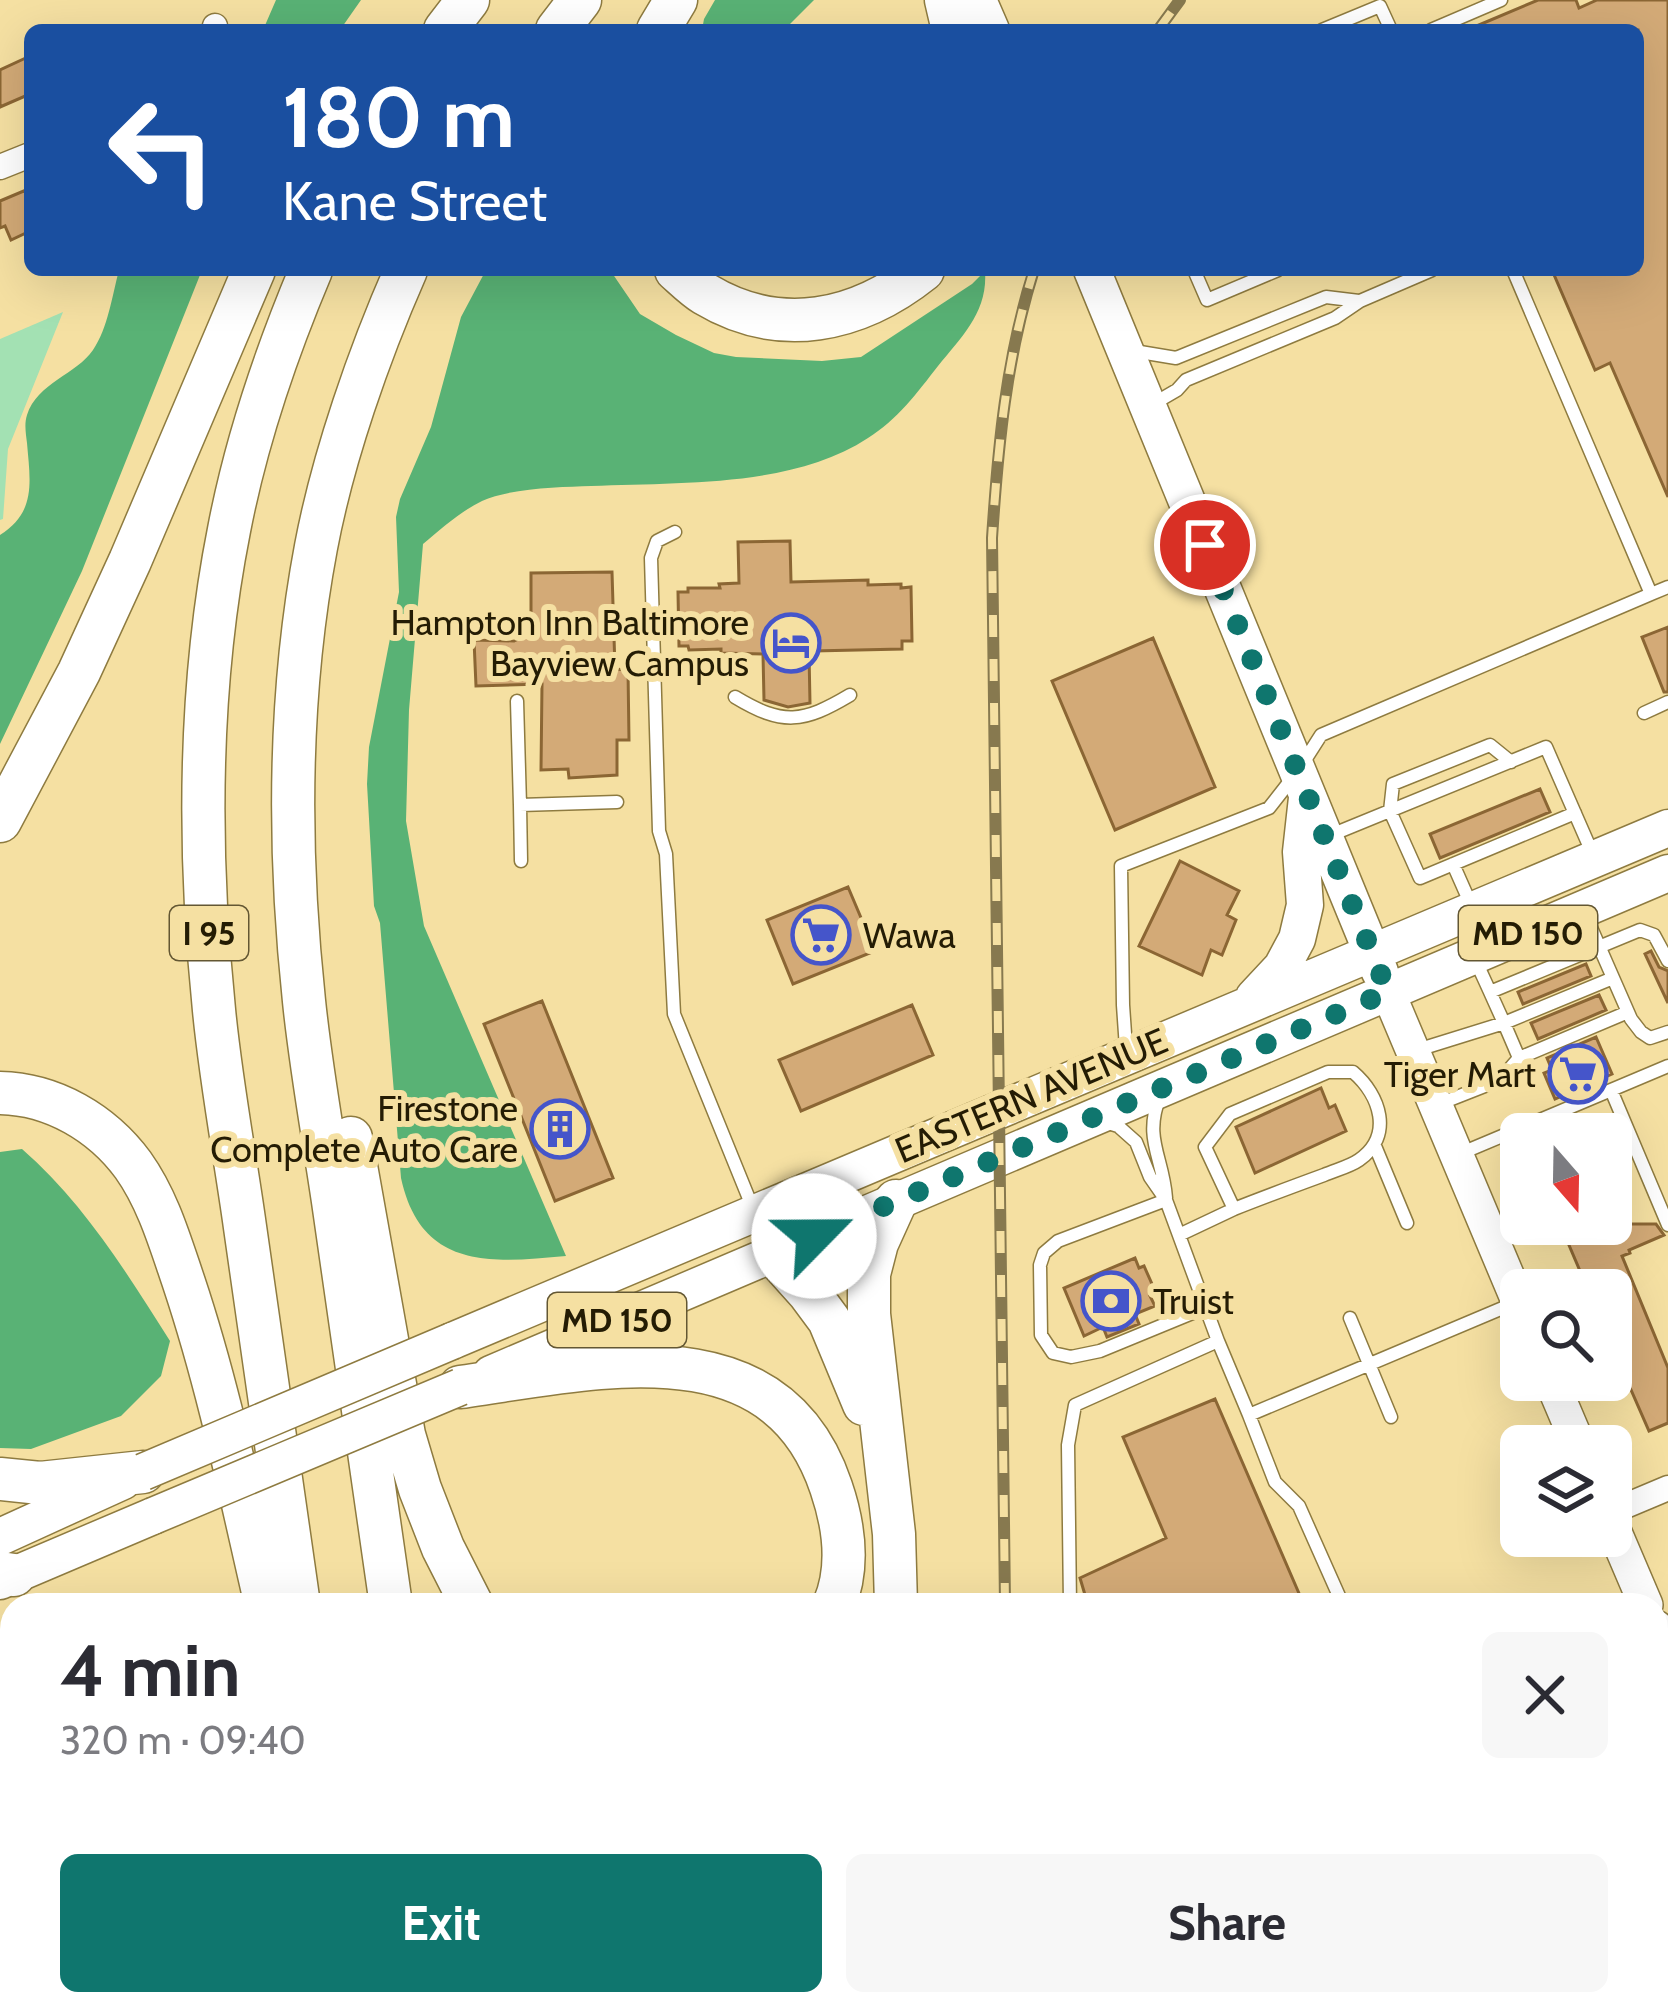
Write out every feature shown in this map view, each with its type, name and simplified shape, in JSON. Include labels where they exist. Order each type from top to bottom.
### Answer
[{"type":"highway","points":[[450,24],[468,0]]},
{"type":"highway","points":[[562,24],[580,0]]},
{"type":"highway","points":[[0,820],[79,672],[251,276]]},
{"type":"highway","name":"I 95","points":[[296,1593],[214,1011],[205,864],[206,750],[213,633],[229,528],[284,333],[308,276]]},
{"type":"highway","name":"I 95","points":[[389,1593],[304,1002],[294,862],[295,748],[301,648],[316,545],[336,466],[404,276]]},
{"type":"highway","points":[[684,276],[705,293],[742,310],[784,321],[827,319],[866,306],[915,276]]},
{"type":"highway","points":[[295,748],[327,1000],[404,1436],[428,1509],[466,1593]]},
{"type":"highway","points":[[0,1093],[40,1098],[77,1114],[106,1135],[150,1192],[197,1323],[263,1593]]},
{"type":"highway","points":[[895,1593],[869,1274],[896,1202]]},
{"type":"highway","points":[[774,1254],[829,1320],[888,1466]]},
{"type":"highway","points":[[460,1387],[617,1365],[666,1364],[743,1385],[775,1404],[806,1434],[826,1473],[839,1510],[844,1547],[839,1593]]},
{"type":"highway","points":[[0,1479],[40,1483],[143,1472]]},
{"type":"main road","points":[[1094,276],[1505,1269]]},
{"type":"main road","points":[[1247,1004],[1282,968],[1298,939],[1305,905],[1303,783]]},
{"type":"main road","name":"EASTERN AVENUE","points":[[3,1566],[143,1472],[1594,858],[1665,836]]},
{"type":"main road","name":"EASTERN AVENUE","points":[[3,1566],[153,1516],[1668,873]]},
{"type":"main road","points":[[754,1212],[774,1254]]},
{"type":"main road","points":[[1626,1557],[1641,1593]]},
{"type":"street","points":[[1632,1503],[1668,1488]]},
{"type":"lane","points":[[1445,24],[1501,0]]},
{"type":"lane","points":[[1336,24],[1380,6],[1388,24]]},
{"type":"lane","points":[[1197,276],[1208,300],[1264,276]]},
{"type":"lane","points":[[1148,407],[1186,380],[1334,318],[1418,276]]},
{"type":"lane","points":[[1516,276],[1652,594]]},
{"type":"lane","points":[[1125,350],[1176,358],[1326,297],[1360,301]]},
{"type":"lane","points":[[675,532],[657,541],[651,558],[659,831],[666,854],[674,1014],[754,1212]]},
{"type":"lane","points":[[1126,1055],[1121,866],[1269,808],[1303,783],[1321,735],[1668,587]]},
{"type":"lane","points":[[735,697],[768,716],[816,715],[850,695]]},
{"type":"lane","points":[[517,701],[521,861]]},
{"type":"lane","points":[[1644,712],[1668,702]]},
{"type":"lane","points":[[1511,762],[1490,745],[1393,784],[1390,811],[1420,878],[1575,813]]},
{"type":"lane","points":[[1325,837],[1546,747],[1594,858]]},
{"type":"lane","points":[[520,805],[617,802]]},
{"type":"lane","points":[[1454,864],[1473,909]]},
{"type":"lane","points":[[1583,909],[1641,1033],[1650,1038],[1668,1032]]},
{"type":"lane","points":[[1490,992],[1640,930],[1654,935],[1668,962]]},
{"type":"lane","points":[[1474,956],[1519,1058]]},
{"type":"lane","points":[[1413,1051],[1504,1023],[1613,977]]},
{"type":"lane","points":[[1436,1106],[1500,1080],[1519,1058],[1630,1015]]},
{"type":"lane","points":[[1456,1156],[1668,1066]]},
{"type":"lane","points":[[1179,1235],[1357,1162],[1375,1146],[1380,1127],[1380,1108],[1366,1084],[1353,1072],[1328,1072],[1230,1114],[1205,1147],[1234,1209]]},
{"type":"lane","points":[[1163,1088],[1153,1112],[1151,1136],[1164,1172],[1166,1200]]},
{"type":"lane","points":[[1611,1090],[1668,1225]]},
{"type":"lane","points":[[1093,1118],[1118,1126],[1136,1142],[1150,1177],[1166,1200],[1274,1482],[1299,1506],[1338,1593]]},
{"type":"lane","points":[[1375,1146],[1407,1223]]},
{"type":"lane","points":[[1166,1200],[1058,1241],[1044,1252],[1041,1335],[1053,1353],[1071,1357],[1100,1351],[1207,1307]]},
{"type":"lane","points":[[1249,1415],[1500,1313]]},
{"type":"lane","points":[[1350,1318],[1391,1417]]},
{"type":"lane","points":[[1070,1593],[1068,1445],[1075,1405],[1218,1341]]},
{"type":"green space","points":[[276,0],[361,0],[344,24],[266,24]]},
{"type":"green space","points":[[715,0],[814,0],[790,24],[703,24]]},
{"type":"green space","points":[[118,276],[200,276],[82,571],[0,744],[0,535],[26,506],[26,418],[39,395],[93,350]]},
{"type":"green space","points":[[483,276],[614,276],[640,314],[714,353],[822,361],[861,357],[985,276],[972,323],[914,396],[888,423],[838,454],[805,466],[734,479],[507,493],[474,505],[423,544],[409,710],[406,821],[424,926],[566,1256],[486,1259],[442,1245],[411,1208],[401,1178],[380,923],[374,906],[369,747],[399,592],[396,517],[431,427],[461,317]]},
{"type":"green space","points":[[63,312],[8,449],[0,520],[0,339]]},
{"type":"green space","points":[[22,1149],[84,1215],[170,1341],[161,1376],[121,1416],[31,1449],[0,1448],[0,1152]]},
{"type":"building","points":[[1538,0],[1576,0],[1579,8],[1597,0],[1668,0],[1668,497],[1610,363],[1595,370],[1555,276],[1644,276],[1644,24],[1481,24]]},
{"type":"building","points":[[24,59],[24,97],[0,107],[0,70]]},
{"type":"building","points":[[24,191],[24,234],[11,240],[5,226],[0,228],[0,201]]},
{"type":"building","name":"Hampton Inn Baltimore Bayview Campus","points":[[790,541],[791,582],[868,580],[868,585],[911,587],[912,641],[902,641],[902,649],[809,653],[810,703],[788,707],[764,700],[763,654],[679,646],[678,592],[739,583],[738,542]]},
{"type":"building","points":[[612,572],[615,669],[628,670],[629,740],[617,740],[617,775],[569,778],[568,769],[541,770],[542,684],[476,686],[474,640],[514,641],[531,633],[531,573]]},
{"type":"building","points":[[1668,627],[1668,692],[1664,692],[1642,637]]},
{"type":"building","points":[[1153,638],[1215,787],[1115,830],[1052,681]]},
{"type":"building","points":[[1540,789],[1550,812],[1440,858],[1430,834]]},
{"type":"building","points":[[1180,861],[1239,891],[1227,915],[1236,920],[1222,955],[1211,950],[1202,975],[1139,946]]},
{"type":"building","name":"Wawa","points":[[848,887],[875,951],[793,984],[767,920]]},
{"type":"building","points":[[1651,951],[1659,967],[1668,971],[1668,1003],[1645,954]]},
{"type":"building","points":[[1586,964],[1591,976],[1523,1004],[1518,992]]},
{"type":"building","points":[[1599,995],[1606,1010],[1538,1039],[1531,1023]]},
{"type":"building","name":"Firestone Complete Auto Care","points":[[542,1001],[613,1178],[555,1201],[484,1024]]},
{"type":"building","name":"Wawa","points":[[912,1005],[933,1055],[801,1111],[779,1060]]},
{"type":"building","name":"Tiger Mart","points":[[1596,1037],[1612,1074],[1555,1099],[1544,1073],[1552,1070],[1547,1058]]},
{"type":"building","points":[[1321,1088],[1346,1131],[1255,1173],[1236,1127]]},
{"type":"building","points":[[1632,1224],[1656,1224],[1664,1235],[1622,1256],[1627,1269],[1579,1269],[1569,1245],[1632,1245]]},
{"type":"building","name":"Truist","points":[[1135,1258],[1139,1268],[1144,1266],[1156,1293],[1150,1296],[1155,1306],[1135,1314],[1139,1324],[1107,1337],[1103,1327],[1084,1336],[1064,1288]]},
{"type":"building","points":[[1632,1280],[1668,1368],[1668,1423],[1649,1431],[1632,1392]]},
{"type":"building","points":[[1215,1399],[1299,1593],[1084,1593],[1080,1578],[1166,1538],[1123,1437]]},
{"type":"railway","points":[[1162,24],[1180,0]]},
{"type":"railway","points":[[1005,1593],[992,538],[1005,403],[1032,276]]},
{"type":"place","name":"Hampton Inn Baltimore Bayview Campus","points":[[791,643]]},
{"type":"place","name":"Wawa","points":[[821,935]]},
{"type":"place","name":"Tiger Mart","points":[[1578,1074]]},
{"type":"place","name":"Firestone Complete Auto Care","points":[[560,1129]]},
{"type":"place","name":"Truist","points":[[1111,1301]]},
{"type":"route","points":[[814,1236],[1388,992],[1205,545]]}]
